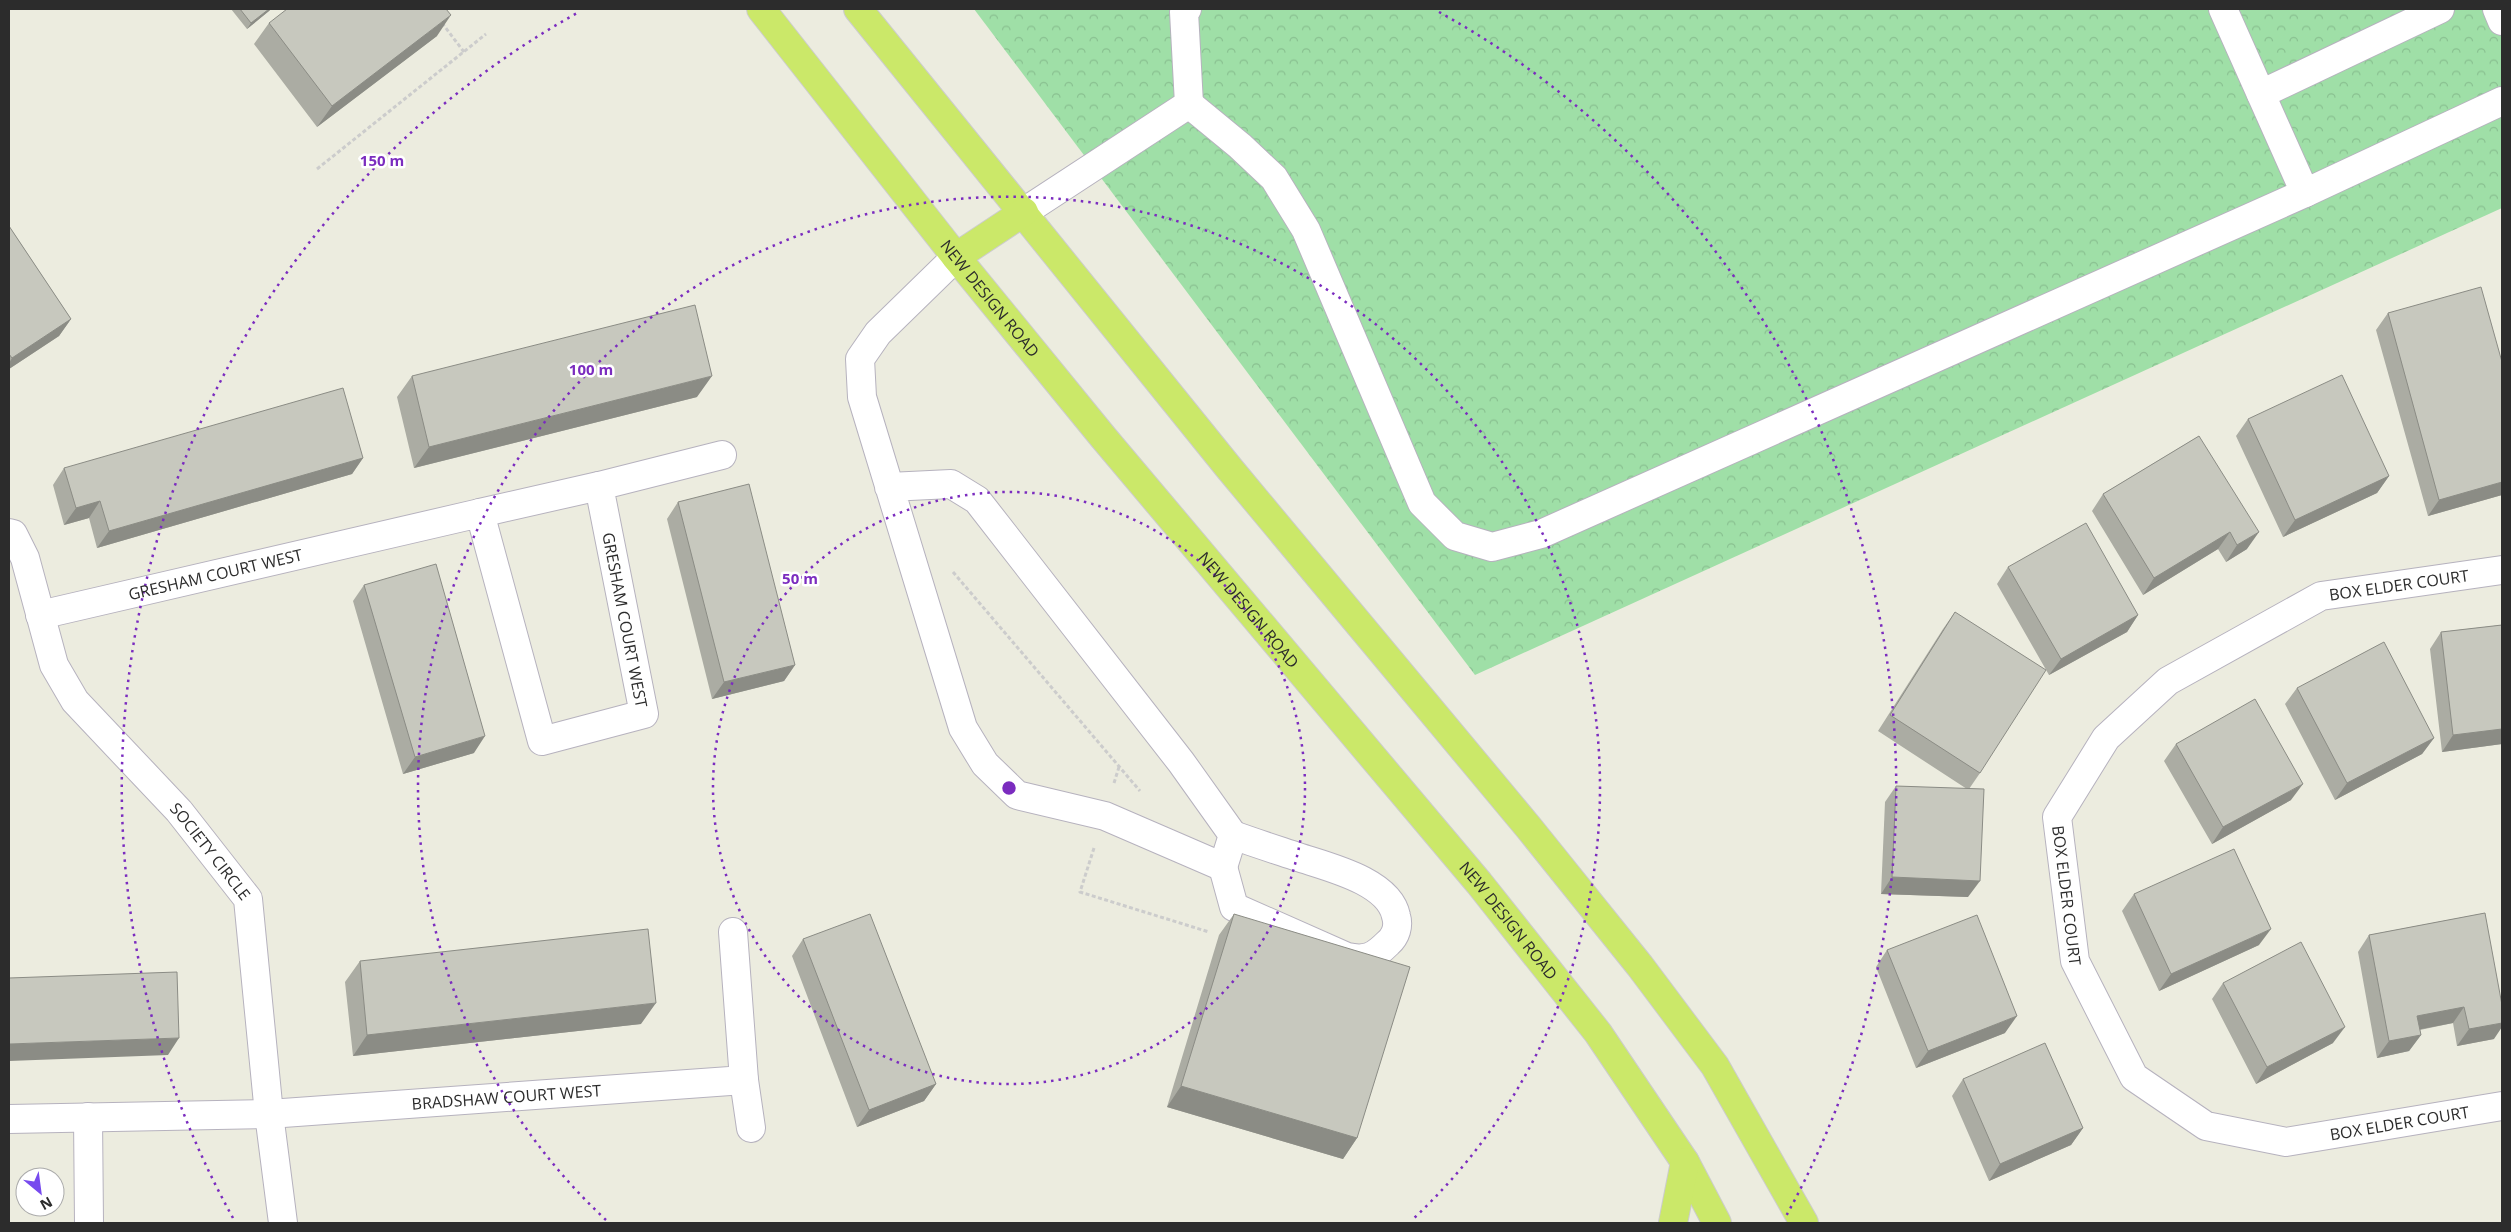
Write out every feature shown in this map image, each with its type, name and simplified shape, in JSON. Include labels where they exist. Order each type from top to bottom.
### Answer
[{"type":"main road","name":"NEW DESIGN ROAD","points":[[761,9],[956,257],[1103,437],[1479,883],[1598,1033],[1685,1162],[1717,1223]]},
{"type":"main road","points":[[858,9],[1230,468],[1640,966],[1714,1066],[1804,1223]]},
{"type":"main road","points":[[956,257],[1024,212]]},
{"type":"main road","points":[[1673,1223],[1685,1162]]},
{"type":"street","points":[[1187,9],[1184,12],[1189,104],[1240,146],[1274,178],[1306,230],[1422,503],[1455,536],[1492,547],[1541,534],[2305,193],[2502,101]]},
{"type":"street","points":[[2223,9],[2305,193]]},
{"type":"street","points":[[2261,94],[2440,9]]},
{"type":"street","points":[[2497,9],[2502,21]]},
{"type":"street","points":[[1024,212],[1189,104]]},
{"type":"street","points":[[956,257],[878,334],[860,359],[862,397],[963,728],[985,764],[1017,795],[1105,816],[1224,867]]},
{"type":"street","name":"GRESHAM COURT WEST","points":[[40,615],[599,486],[722,455]]},
{"type":"street","points":[[889,487],[951,484],[977,500],[1181,762],[1233,835],[1355,876],[1384,894],[1395,910],[1398,925],[1391,940],[1381,950],[1362,960],[1348,957],[1234,908],[1224,867],[1233,835]]},
{"type":"street","name":"GRESHAM COURT WEST","points":[[480,513],[542,741],[644,714],[599,486]]},
{"type":"street","name":"SOCIETY CIRCLE","points":[[9,533],[13,534],[25,558],[54,665],[75,701],[179,812],[248,899],[269,1114],[283,1223]]},
{"type":"street","name":"BOX ELDER COURT","points":[[2502,570],[2321,596],[2168,681],[2106,738],[2057,817],[2075,961],[2134,1077],[2206,1126],[2286,1142],[2502,1106]]},
{"type":"street","points":[[733,932],[744,1080],[751,1128]]},
{"type":"street","name":"BRADSHAW COURT WEST","points":[[9,1119],[269,1114],[744,1080]]},
{"type":"street","points":[[88,1117],[89,1223]]},
{"type":"path","points":[[436,16],[464,52]]},
{"type":"path","points":[[317,169],[486,34]]},
{"type":"path","points":[[950,568],[1142,794]]},
{"type":"path","points":[[1119,766],[1080,892],[1210,932]]},
{"type":"green space","points":[[974,9],[2502,9],[2502,208],[1475,675]]},
{"type":"building","points":[[240,9],[269,9],[251,23]]},
{"type":"building","points":[[287,9],[446,9],[451,15],[332,106],[269,23]]},
{"type":"building","points":[[9,226],[71,319],[12,358],[9,354]]},
{"type":"building","points":[[2481,287],[2502,362],[2502,482],[2439,500],[2388,313]]},
{"type":"building","points":[[695,305],[712,376],[429,447],[412,376]]},
{"type":"building","points":[[2342,375],[2389,476],[2295,520],[2248,419]]},
{"type":"building","points":[[343,388],[363,458],[109,531],[100,501],[76,508],[64,468]]},
{"type":"building","points":[[2199,436],[2259,532],[2237,545],[2230,532],[2154,578],[2103,494]]},
{"type":"building","points":[[749,484],[795,665],[724,682],[678,502]]},
{"type":"building","points":[[2086,523],[2138,615],[2061,659],[2008,567]]},
{"type":"building","points":[[436,564],[485,736],[415,757],[364,585]]},
{"type":"building","points":[[1955,612],[2046,670],[1980,773],[1890,715]]},
{"type":"building","points":[[2502,625],[2502,729],[2453,735],[2441,632]]},
{"type":"building","points":[[2384,642],[2434,738],[2347,783],[2297,688]]},
{"type":"building","points":[[2255,699],[2303,784],[2223,827],[2176,744]]},
{"type":"building","points":[[1896,786],[1984,789],[1980,881],[1892,877]]},
{"type":"building","points":[[2234,849],[2271,929],[2171,974],[2134,894]]},
{"type":"building","points":[[2485,913],[2502,1005],[2502,1023],[2469,1029],[2464,1007],[2417,1016],[2421,1035],[2389,1041],[2369,935]]},
{"type":"building","points":[[870,914],[936,1084],[869,1110],[803,939]]},
{"type":"building","points":[[1234,914],[1410,967],[1357,1138],[1181,1086]]},
{"type":"building","points":[[1977,915],[2017,1016],[1928,1051],[1887,950]]},
{"type":"building","points":[[648,929],[656,1003],[367,1035],[360,961]]},
{"type":"building","points":[[2301,942],[2345,1027],[2267,1067],[2223,983]]},
{"type":"building","points":[[177,972],[179,1038],[9,1044],[9,978]]},
{"type":"building","points":[[2045,1043],[2083,1128],[2000,1164],[1963,1079]]}]
